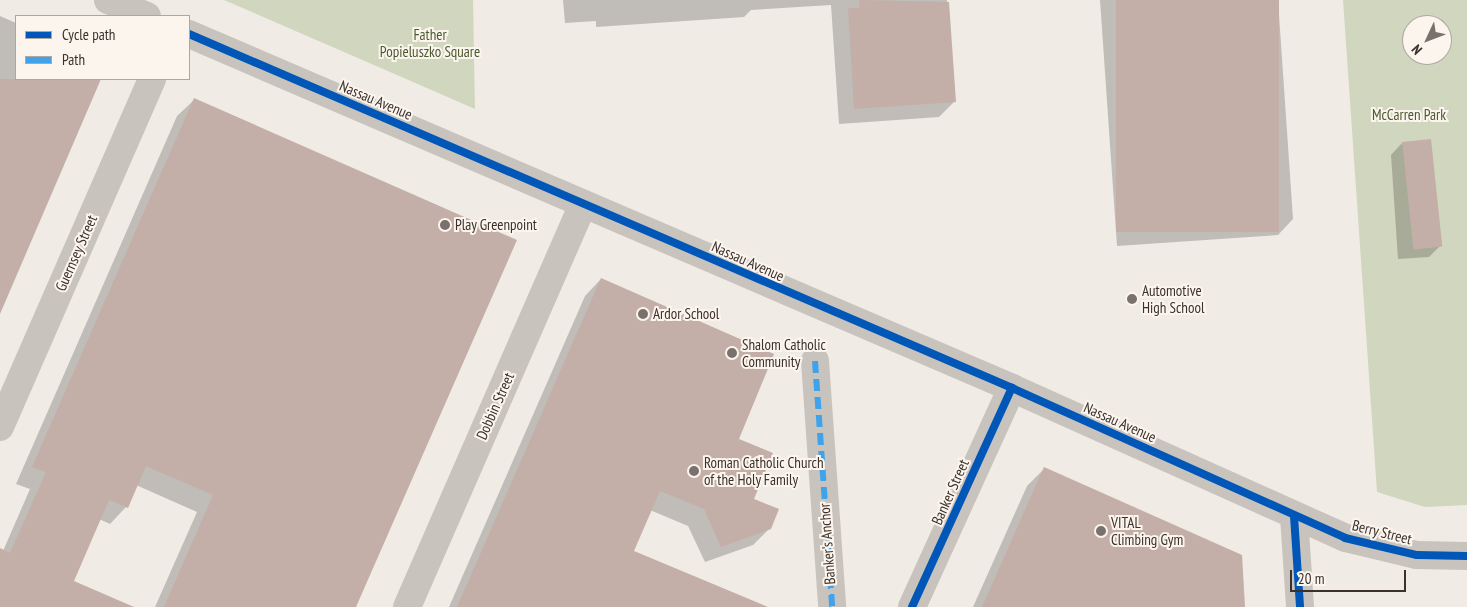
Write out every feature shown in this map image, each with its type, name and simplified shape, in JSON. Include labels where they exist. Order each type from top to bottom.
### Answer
[{"type":"street","points":[[108,0],[145,15]]},
{"type":"street","name":"Nassau Avenue","points":[[190,34],[1012,388],[1294,516]]},
{"type":"street","name":"Guernsey Street","points":[[0,426],[152,80]]},
{"type":"street","name":"Dobbin Street","points":[[407,607],[583,204]]},
{"type":"street","name":"Banker's Anchor","points":[[815,361],[832,607]]},
{"type":"street","name":"Banker Street","points":[[912,607],[1012,388]]},
{"type":"street","points":[[1294,516],[1300,607]]},
{"type":"street","name":"Berry Street","points":[[1294,516],[1372,546],[1417,555],[1467,556]]},
{"type":"green space","name":"Father Popieluszko Square","points":[[224,0],[473,0],[475,109],[397,75]]},
{"type":"green space","name":"McCarren Park","points":[[1343,0],[1467,0],[1467,505],[1425,507],[1377,492]]},
{"type":"building","points":[[859,0],[949,2],[956,102],[854,109],[848,8],[860,8]]},
{"type":"building","points":[[1116,0],[1279,0],[1279,232],[1116,232]]},
{"type":"building","points":[[0,79],[101,80],[0,314]]},
{"type":"building","points":[[194,98],[517,240],[356,607],[164,607],[213,495],[146,466],[128,508],[109,500],[74,581],[134,607],[0,607],[0,548],[10,553],[46,472],[32,467]]},
{"type":"building","points":[[1431,139],[1442,246],[1413,249],[1402,142]]},
{"type":"building","points":[[601,278],[774,354],[739,439],[773,453],[754,499],[779,509],[771,529],[721,547],[704,509],[660,491],[634,551],[768,607],[457,607]]},
{"type":"building","name":"VITAL Climbing Gym","points":[[1044,467],[1242,555],[1245,607],[982,607]]},
{"type":"marked path","points":[[815,361],[832,607]]},
{"type":"cycle path","points":[[190,34],[1012,388],[1345,538],[1417,555],[1467,556]]},
{"type":"cycle path","points":[[912,607],[1012,388]]},
{"type":"cycle path","points":[[1294,516],[1300,607]]},
{"type":"place","name":"Play Greenpoint","points":[[445,225]]},
{"type":"place","name":"Automotive High School","points":[[1132,299]]},
{"type":"place","name":"Ardor School","points":[[643,314]]},
{"type":"place","name":"Shalom Catholic Community","points":[[732,353]]},
{"type":"place","name":"Roman Catholic Church of the Holy Family","points":[[694,471]]},
{"type":"place","name":"VITAL Climbing Gym","points":[[1101,531]]}]
